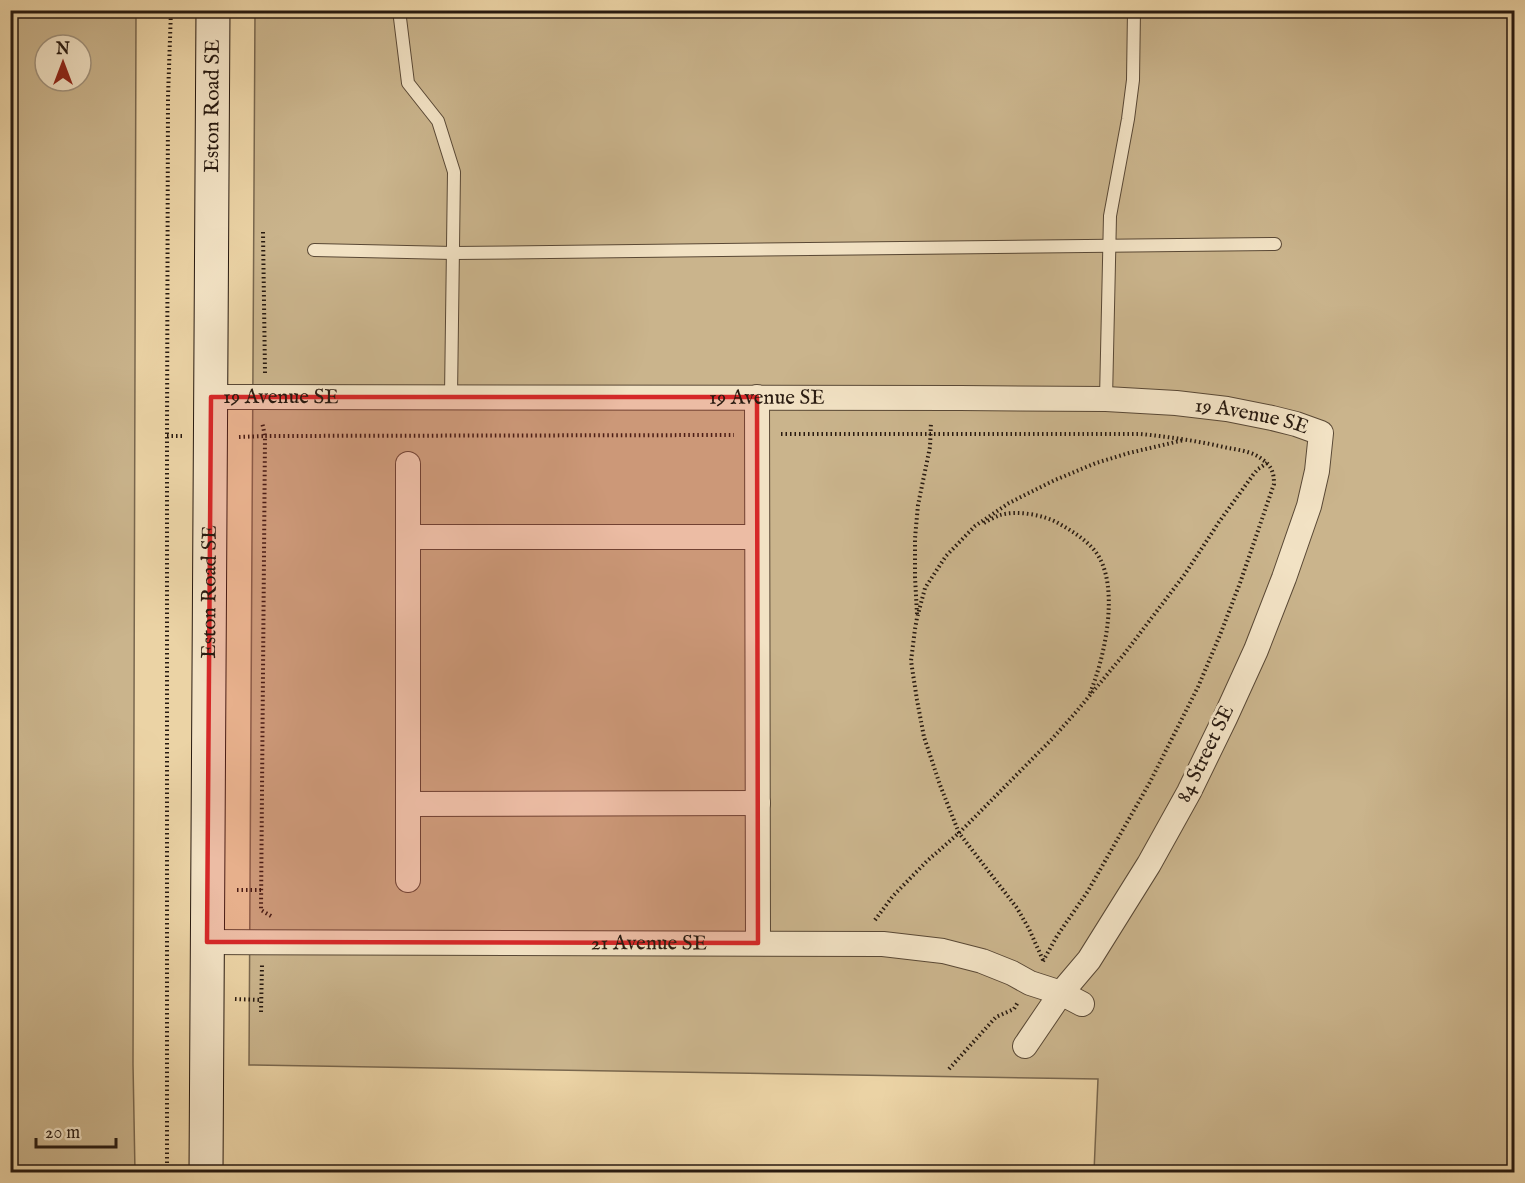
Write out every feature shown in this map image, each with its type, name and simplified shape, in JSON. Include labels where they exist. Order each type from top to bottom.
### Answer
[{"type":"street","name":"Eston Road SE","points":[[206,1173],[213,10]]},
{"type":"street","name":"19 Avenue SE","points":[[211,397],[1106,399],[1176,403],[1227,410],[1272,418],[1321,433]]},
{"type":"street","points":[[757,397],[758,943]]},
{"type":"street","name":"84 Street SE","points":[[1025,1046],[1072,998],[1089,960],[1149,864],[1189,792],[1225,718],[1268,620],[1309,506],[1317,471],[1321,433]]},
{"type":"street","points":[[408,464],[408,880]]},
{"type":"street","points":[[408,537],[757,537]]},
{"type":"street","points":[[408,804],[758,803]]},
{"type":"street","name":"21 Avenue SE","points":[[207,942],[883,944],[943,951],[982,961],[1030,983],[1072,998]]},
{"type":"lane","points":[[399,10],[408,83],[438,121],[454,172],[451,396]]},
{"type":"lane","points":[[1106,399],[1110,216],[1133,80],[1134,10]]},
{"type":"lane","points":[[314,250],[453,253],[1275,244]]},
{"type":"path","points":[[167,1173],[168,97],[171,10]]},
{"type":"path","points":[[263,232],[265,371]]},
{"type":"path","points":[[917,618],[915,538],[918,506],[930,447],[932,417]]},
{"type":"path","points":[[167,436],[180,436]]},
{"type":"path","points":[[244,437],[264,436]]},
{"type":"path","points":[[1044,961],[1017,908],[959,833],[924,737],[911,661],[917,618],[925,588],[946,556],[975,526],[1009,503],[1096,463],[1187,439]]},
{"type":"path","points":[[875,921],[892,896],[959,833],[1052,739],[1089,696],[1171,592],[1258,469],[1267,463]]},
{"type":"path","points":[[975,526],[1002,515],[1026,514],[1050,519],[1076,533],[1096,551],[1104,570],[1109,597],[1101,658],[1089,696]]},
{"type":"path","points":[[167,890],[174,890]]},
{"type":"path","points":[[244,890],[261,890]]},
{"type":"path","points":[[261,1012],[262,974]]},
{"type":"path","points":[[243,999],[261,1000]]},
{"type":"path","points":[[167,1000],[173,1000]]},
{"type":"path","points":[[949,1069],[996,1017],[1014,1008]]},
{"type":"highlighted area","points":[[211,397],[757,397],[758,943],[207,942]]},
{"type":"shaded area","points":[[10,11],[136,11],[133,1064],[135,1172],[11,1172]]},
{"type":"shaded area","points":[[255,11],[1514,11],[1514,1172],[1094,1172],[1098,1079],[249,1065]]}]
